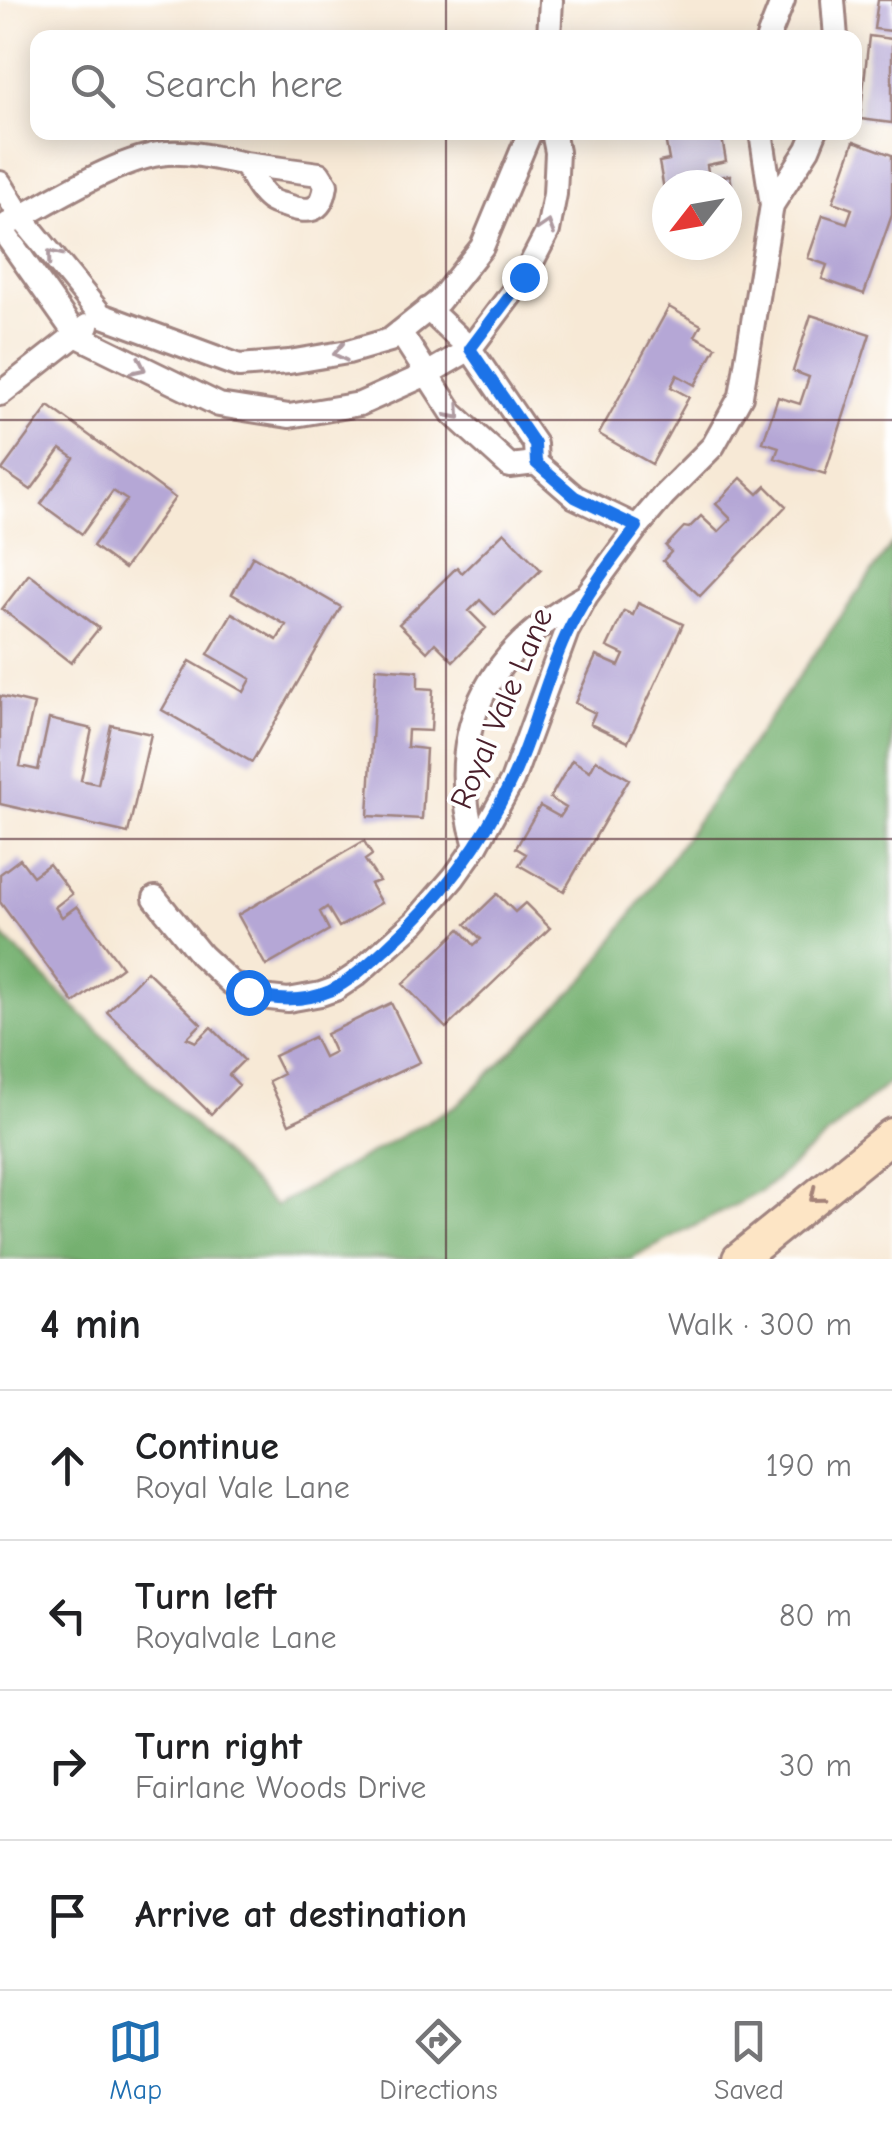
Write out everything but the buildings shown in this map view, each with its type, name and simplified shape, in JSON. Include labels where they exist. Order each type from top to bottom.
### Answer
[{"type":"street","points":[[549,30],[551,0]]},
{"type":"street","points":[[771,30],[783,0]]},
{"type":"street","points":[[833,0],[835,30]]},
{"type":"street","points":[[7,224],[101,315],[239,366],[289,362],[390,340],[439,300],[482,248],[527,140]]},
{"type":"street","points":[[0,182],[7,224],[76,334],[219,406],[289,416],[360,404],[470,349],[524,277],[548,231],[555,194],[555,140]]},
{"type":"street","name":"Royal Vale Lane","points":[[156,898],[201,955],[231,983],[261,997],[288,1000],[334,989],[356,975],[415,922],[454,877],[512,781],[568,631],[586,596],[664,495],[713,446],[741,396],[772,204],[761,140]]},
{"type":"street","name":"Royal Vale Lane","points":[[772,204],[812,140]]},
{"type":"street","points":[[7,224],[143,157],[193,154],[246,164]]},
{"type":"street","points":[[428,310],[470,349],[535,444],[536,463],[575,497],[637,527]]},
{"type":"street","points":[[0,394],[101,315]]},
{"type":"street","points":[[400,332],[453,414],[510,466],[536,463]]},
{"type":"street","name":"Royal Vale Lane","points":[[476,846],[466,813],[463,774],[468,738],[480,700],[498,666],[525,638],[586,596]]},
{"type":"street","points":[[738,1259],[892,1135]]},
{"type":"green space","points":[[892,544],[892,1080],[762,1191],[631,1259],[0,1259],[0,933],[275,1206],[459,1104],[588,976]]},
{"type":"route","points":[[248,992],[288,1000],[334,989],[356,975],[415,922],[454,877],[512,781],[552,670],[586,596],[637,527],[575,497],[536,463],[535,444],[470,349],[524,277]]}]
